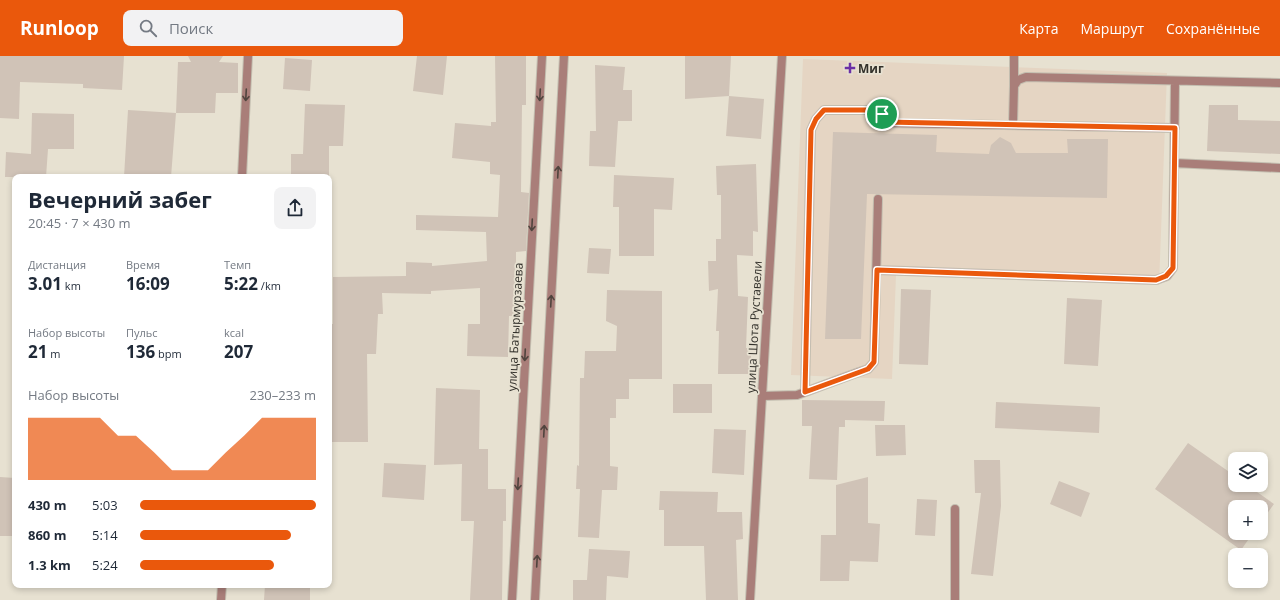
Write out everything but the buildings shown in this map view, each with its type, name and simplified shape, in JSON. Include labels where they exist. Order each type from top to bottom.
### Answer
[{"type":"street","points":[[242,174],[248,56]]},
{"type":"street","name":"улица Батырмурзаева","points":[[512,600],[542,56]]},
{"type":"street","points":[[535,600],[564,56]]},
{"type":"street","name":"улица Шота Руставели","points":[[750,600],[782,56]]},
{"type":"street","points":[[1013,125],[1014,56]]},
{"type":"street","points":[[1014,86],[1018,80],[1026,77],[1280,82]]},
{"type":"street","points":[[877,270],[1156,280],[1166,276],[1173,268],[1175,81]]},
{"type":"street","points":[[805,392],[811,130],[816,119],[824,110],[872,110],[882,114],[886,122],[1175,128]]},
{"type":"street","points":[[1174,163],[1280,168]]},
{"type":"street","points":[[762,396],[797,395],[868,369],[874,362],[878,199]]},
{"type":"street","points":[[955,508],[955,600]]},
{"type":"street","points":[[221,600],[222,588]]},
{"type":"shaded area","points":[[803,59],[1167,73],[1159,285],[896,275],[892,379],[791,375]]},
{"type":"place","name":"Миг","points":[[850,68]]},
{"type":"route","points":[[824,110],[872,110],[882,114],[886,122],[1175,128],[1173,268],[1166,276],[1156,280],[877,270],[874,362],[868,369],[805,392],[811,130],[816,119],[824,110]]}]
